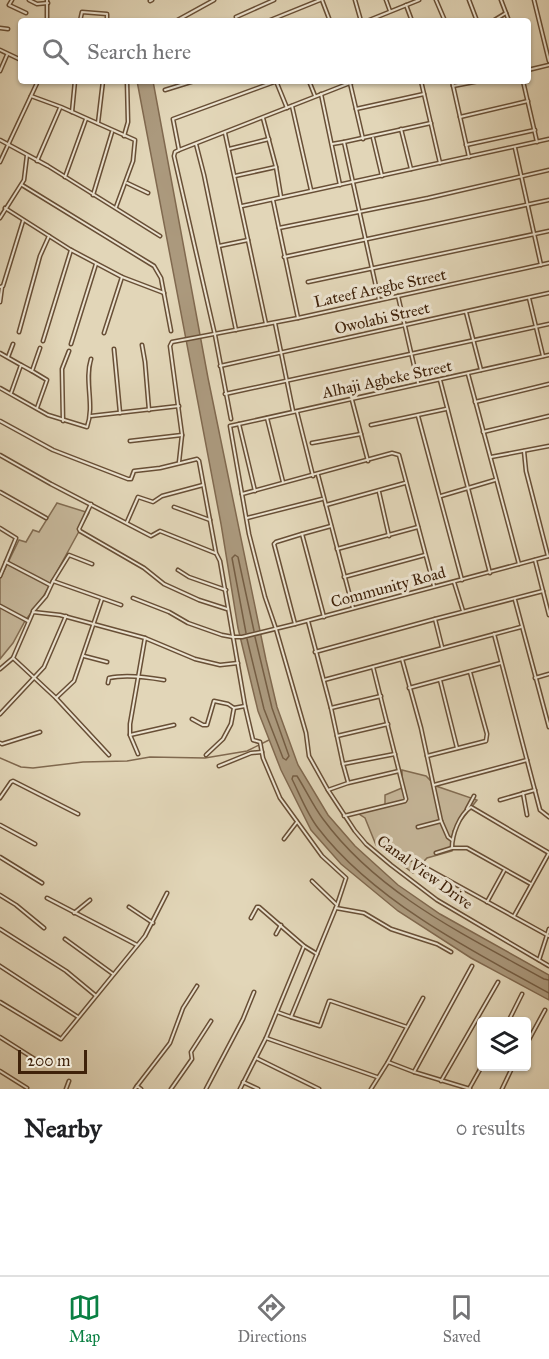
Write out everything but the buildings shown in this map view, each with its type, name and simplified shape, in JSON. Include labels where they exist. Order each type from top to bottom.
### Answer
[{"type":"street","points":[[12,0],[9,5],[26,13]]},
{"type":"street","points":[[29,0],[37,4],[41,1],[48,1],[48,18]]},
{"type":"street","points":[[181,18],[214,0]]},
{"type":"street","points":[[236,17],[274,0]]},
{"type":"street","points":[[278,18],[321,0],[329,18]]},
{"type":"street","points":[[355,0],[360,18]]},
{"type":"street","points":[[386,0],[391,12]]},
{"type":"street","points":[[374,18],[417,0]]},
{"type":"street","points":[[436,0],[444,18]]},
{"type":"street","points":[[469,0],[476,18]]},
{"type":"street","points":[[501,0],[508,18]]},
{"type":"street","points":[[531,69],[549,63],[534,0]]},
{"type":"street","points":[[405,5],[411,18]]},
{"type":"street","points":[[81,18],[82,12],[108,15],[108,18]]},
{"type":"street","points":[[499,18],[506,14]]},
{"type":"street","points":[[0,28],[9,29]]},
{"type":"street","points":[[0,50],[18,59]]},
{"type":"street","points":[[0,71],[8,54]]},
{"type":"street","points":[[0,162],[37,84]]},
{"type":"street","points":[[72,112],[75,84]]},
{"type":"street","points":[[98,123],[103,84]]},
{"type":"street","points":[[124,136],[128,122],[127,84]]},
{"type":"street","points":[[165,90],[184,84]]},
{"type":"street","points":[[179,150],[173,119],[269,84]]},
{"type":"street","points":[[278,84],[287,108]]},
{"type":"street","points":[[310,84],[315,96]]},
{"type":"street","points":[[231,419],[215,334],[174,155],[179,150],[346,84]]},
{"type":"street","points":[[350,84],[363,139]]},
{"type":"street","points":[[422,84],[440,163]]},
{"type":"street","points":[[463,84],[453,86],[469,157]]},
{"type":"street","points":[[525,84],[537,142]]},
{"type":"street","points":[[321,94],[340,185]]},
{"type":"street","points":[[356,109],[424,94]]},
{"type":"street","points":[[31,96],[98,123],[135,141],[127,183],[116,208]]},
{"type":"street","points":[[460,117],[528,101]]},
{"type":"street","points":[[292,106],[311,190]]},
{"type":"street","points":[[37,161],[61,107]]},
{"type":"street","points":[[263,117],[281,197]]},
{"type":"street","points":[[65,177],[86,118]]},
{"type":"street","points":[[332,144],[431,123]]},
{"type":"street","points":[[401,129],[411,169]]},
{"type":"street","points":[[466,145],[535,130]]},
{"type":"street","points":[[93,195],[112,131]]},
{"type":"street","points":[[225,133],[267,324]]},
{"type":"street","points":[[372,136],[382,176]]},
{"type":"street","points":[[229,149],[269,139]]},
{"type":"street","points":[[242,206],[549,139]]},
{"type":"street","points":[[0,140],[9,143],[160,236]]},
{"type":"street","points":[[344,142],[379,300]]},
{"type":"street","points":[[196,144],[236,330]]},
{"type":"street","points":[[515,147],[541,265]]},
{"type":"street","points":[[0,218],[22,184],[27,155]]},
{"type":"street","points":[[235,176],[276,167]]},
{"type":"street","points":[[279,228],[549,170]]},
{"type":"street","points":[[127,183],[148,193]]},
{"type":"street","points":[[22,184],[154,266],[161,278],[171,331]]},
{"type":"street","points":[[272,200],[298,318]]},
{"type":"street","points":[[284,257],[549,200]]},
{"type":"street","points":[[5,208],[96,264],[164,293]]},
{"type":"street","points":[[0,302],[1,287],[23,221]]},
{"type":"street","points":[[308,282],[549,231]]},
{"type":"street","points":[[18,332],[43,247],[49,236]]},
{"type":"street","points":[[219,246],[250,240]]},
{"type":"street","points":[[42,341],[71,250]]},
{"type":"street","name":"Lateef Aregbe Street","points":[[179,406],[170,346],[172,342],[298,318],[549,263]]},
{"type":"street","points":[[71,344],[96,264]]},
{"type":"street","points":[[104,333],[122,277]]},
{"type":"street","name":"Owolabi Street","points":[[220,366],[549,293]]},
{"type":"street","points":[[398,296],[418,383]]},
{"type":"street","points":[[529,297],[543,356]]},
{"type":"street","points":[[466,312],[481,371]]},
{"type":"street","points":[[275,322],[280,353],[313,476]]},
{"type":"street","points":[[225,394],[549,324]]},
{"type":"street","points":[[8,357],[13,344]]},
{"type":"street","points":[[142,345],[149,410]]},
{"type":"street","points":[[32,371],[40,348]]},
{"type":"street","points":[[114,349],[120,413]]},
{"type":"street","points":[[63,420],[62,369],[69,351]]},
{"type":"street","points":[[0,353],[47,380],[37,408]]},
{"type":"street","name":"Alhaji Agbeke Street","points":[[230,426],[549,355]]},
{"type":"street","points":[[0,388],[37,408],[86,428],[91,416],[89,381],[91,359]]},
{"type":"street","points":[[11,393],[21,365]]},
{"type":"street","points":[[468,374],[519,564]]},
{"type":"street","points":[[440,380],[490,573]]},
{"type":"street","points":[[475,402],[549,384]]},
{"type":"street","points":[[352,399],[368,461]]},
{"type":"street","points":[[91,416],[179,406],[182,435],[179,462]]},
{"type":"street","points":[[371,425],[418,417],[446,409]]},
{"type":"street","points":[[483,432],[549,416]]},
{"type":"street","points":[[418,417],[462,580]]},
{"type":"street","points":[[267,418],[284,483]]},
{"type":"street","points":[[0,421],[53,450],[128,479],[134,471],[198,460],[216,553],[226,590],[227,609],[253,740],[260,742],[280,798],[325,860],[346,880],[291,1017]]},
{"type":"street","points":[[239,423],[255,490]]},
{"type":"street","name":"Canal View Drive","points":[[230,426],[242,494],[265,597],[306,733],[309,756],[328,790],[344,816],[366,844],[437,900],[549,966]]},
{"type":"street","points":[[312,443],[361,434]]},
{"type":"street","points":[[130,441],[182,435]]},
{"type":"street","points":[[490,458],[549,446]]},
{"type":"street","points":[[524,451],[526,471],[548,556]]},
{"type":"street","points":[[242,494],[392,453],[399,455],[434,586]]},
{"type":"street","points":[[0,456],[151,536],[160,531],[216,553]]},
{"type":"street","points":[[318,475],[353,609]]},
{"type":"street","points":[[441,496],[496,480]]},
{"type":"street","points":[[326,505],[405,483]]},
{"type":"street","points":[[127,523],[138,497],[153,502],[162,496],[203,485]]},
{"type":"street","points":[[379,490],[390,536]]},
{"type":"street","points":[[0,492],[46,518]]},
{"type":"street","points":[[247,518],[323,499]]},
{"type":"street","points":[[91,504],[80,531],[144,568],[164,585],[227,609]]},
{"type":"street","points":[[174,507],[210,520]]},
{"type":"street","points":[[296,624],[274,544],[331,526]]},
{"type":"street","points":[[338,549],[418,527]]},
{"type":"street","points":[[0,528],[16,538],[0,576]]},
{"type":"street","points":[[302,534],[324,617]]},
{"type":"street","points":[[0,669],[12,658],[28,621],[46,596],[69,555],[92,564]]},
{"type":"street","points":[[344,577],[426,555]]},
{"type":"street","name":"Community Road","points":[[133,598],[169,612],[188,623],[233,637],[242,637],[548,556]]},
{"type":"street","points":[[535,560],[549,615]]},
{"type":"street","points":[[6,562],[52,583],[120,605]]},
{"type":"street","points":[[178,570],[189,577],[226,590]]},
{"type":"street","points":[[454,582],[463,611]]},
{"type":"street","points":[[315,652],[543,591]]},
{"type":"street","points":[[56,698],[74,681],[102,599]]},
{"type":"street","points":[[515,599],[549,728]]},
{"type":"street","points":[[0,606],[28,621]]},
{"type":"street","points":[[33,612],[66,616],[145,638],[195,659],[220,665],[238,663]]},
{"type":"street","points":[[0,714],[34,678],[48,659],[66,616]]},
{"type":"street","points":[[435,619],[442,647]]},
{"type":"street","points":[[308,621],[348,783]]},
{"type":"street","points":[[324,680],[521,627]]},
{"type":"street","points":[[494,634],[540,810],[549,817]]},
{"type":"street","points":[[138,754],[130,735],[131,715],[145,638]]},
{"type":"street","points":[[84,656],[107,662]]},
{"type":"street","points":[[12,658],[56,698],[109,755]]},
{"type":"street","points":[[402,659],[434,784],[441,821],[448,837],[452,840]]},
{"type":"street","points":[[409,688],[501,663]]},
{"type":"street","points":[[344,816],[405,801],[406,798],[373,667]]},
{"type":"street","points":[[427,756],[486,741],[488,738],[470,672]]},
{"type":"street","points":[[535,678],[549,674]]},
{"type":"street","points":[[108,683],[110,677],[164,680]]},
{"type":"street","points":[[440,680],[457,748]]},
{"type":"street","points":[[331,708],[381,696]]},
{"type":"street","points":[[192,719],[207,725],[214,701],[234,708],[245,706]]},
{"type":"street","points":[[544,707],[549,705]]},
{"type":"street","points":[[206,755],[223,739],[231,724],[234,708]]},
{"type":"street","points":[[337,736],[388,724]]},
{"type":"street","points":[[130,735],[174,725]]},
{"type":"street","points":[[0,743],[40,732]]},
{"type":"street","points":[[219,766],[262,750]]},
{"type":"street","points":[[343,764],[395,754]]},
{"type":"street","points":[[434,784],[527,760]]},
{"type":"street","points":[[328,790],[399,771]]},
{"type":"street","points":[[1,795],[13,781],[78,814]]},
{"type":"street","points":[[500,800],[535,790]]},
{"type":"street","points":[[523,793],[527,814]]},
{"type":"street","points":[[452,848],[455,830],[474,796]]},
{"type":"street","points":[[467,809],[471,807],[549,853],[513,917]]},
{"type":"street","points":[[418,827],[441,821]]},
{"type":"street","points":[[284,839],[297,822]]},
{"type":"street","points":[[0,825],[35,844]]},
{"type":"street","points":[[436,853],[452,848],[467,848],[531,884]]},
{"type":"street","points":[[0,857],[42,884]]},
{"type":"street","points":[[407,860],[415,859],[417,863],[487,903],[548,935]]},
{"type":"street","points":[[487,903],[505,870]]},
{"type":"street","points":[[312,881],[337,907],[364,913],[391,929],[437,944],[451,952]]},
{"type":"street","points":[[0,1002],[61,1040],[153,923],[167,893]]},
{"type":"street","points":[[0,895],[44,928]]},
{"type":"street","points":[[47,898],[137,945]]},
{"type":"street","points":[[74,913],[90,900]]},
{"type":"street","points":[[251,918],[259,907],[304,946],[317,954]]},
{"type":"street","points":[[129,908],[153,923]]},
{"type":"street","points":[[276,934],[281,925]]},
{"type":"street","points":[[539,960],[549,928]]},
{"type":"street","points":[[0,929],[66,971],[95,995]]},
{"type":"street","points":[[65,939],[113,974]]},
{"type":"street","points":[[240,1089],[266,1038],[304,946]]},
{"type":"street","points":[[0,966],[78,1017]]},
{"type":"street","points":[[414,1072],[472,966]]},
{"type":"street","points":[[441,1081],[498,982]]},
{"type":"street","points":[[141,1089],[136,1088],[170,1043],[183,1008],[197,986]]},
{"type":"street","points":[[206,1089],[243,1019],[254,992]]},
{"type":"street","points":[[510,1017],[522,994]]},
{"type":"street","points":[[371,1089],[423,998]]},
{"type":"street","points":[[277,1012],[320,1026],[331,1000],[407,1027]]},
{"type":"street","points":[[531,1036],[545,1010]]},
{"type":"street","points":[[171,1089],[192,1059],[190,1052],[211,1021]]},
{"type":"street","points":[[0,1037],[41,1064]]},
{"type":"street","points":[[266,1038],[377,1078]]},
{"type":"street","points":[[256,1058],[319,1089]]},
{"type":"street","points":[[388,1062],[470,1089],[479,1071]]},
{"type":"street","points":[[0,1071],[27,1088]]},
{"type":"street","points":[[502,1089],[511,1071]]},
{"type":"street","points":[[66,1089],[69,1081]]},
{"type":"street","points":[[243,1082],[258,1089]]},
{"type":"shaded area","points":[[57,503],[89,513],[43,597],[0,659],[0,579],[19,540],[26,542],[33,530],[39,532]]},
{"type":"shaded area","points":[[402,770],[426,776],[436,786],[477,800],[453,831],[452,851],[427,858],[413,873],[376,845],[365,818],[356,812],[385,806],[385,795],[402,788]]},
{"type":"water","points":[[138,84],[154,84],[208,378],[266,660],[277,707],[298,765],[328,815],[355,846],[398,885],[440,914],[549,975],[549,1000],[471,958],[398,911],[341,864],[311,830],[281,770],[258,711],[238,628],[221,524]]},
{"type":"waterway","points":[[0,758],[21,767],[33,768],[83,762],[127,761],[150,757],[205,758],[247,751],[269,740]]}]
